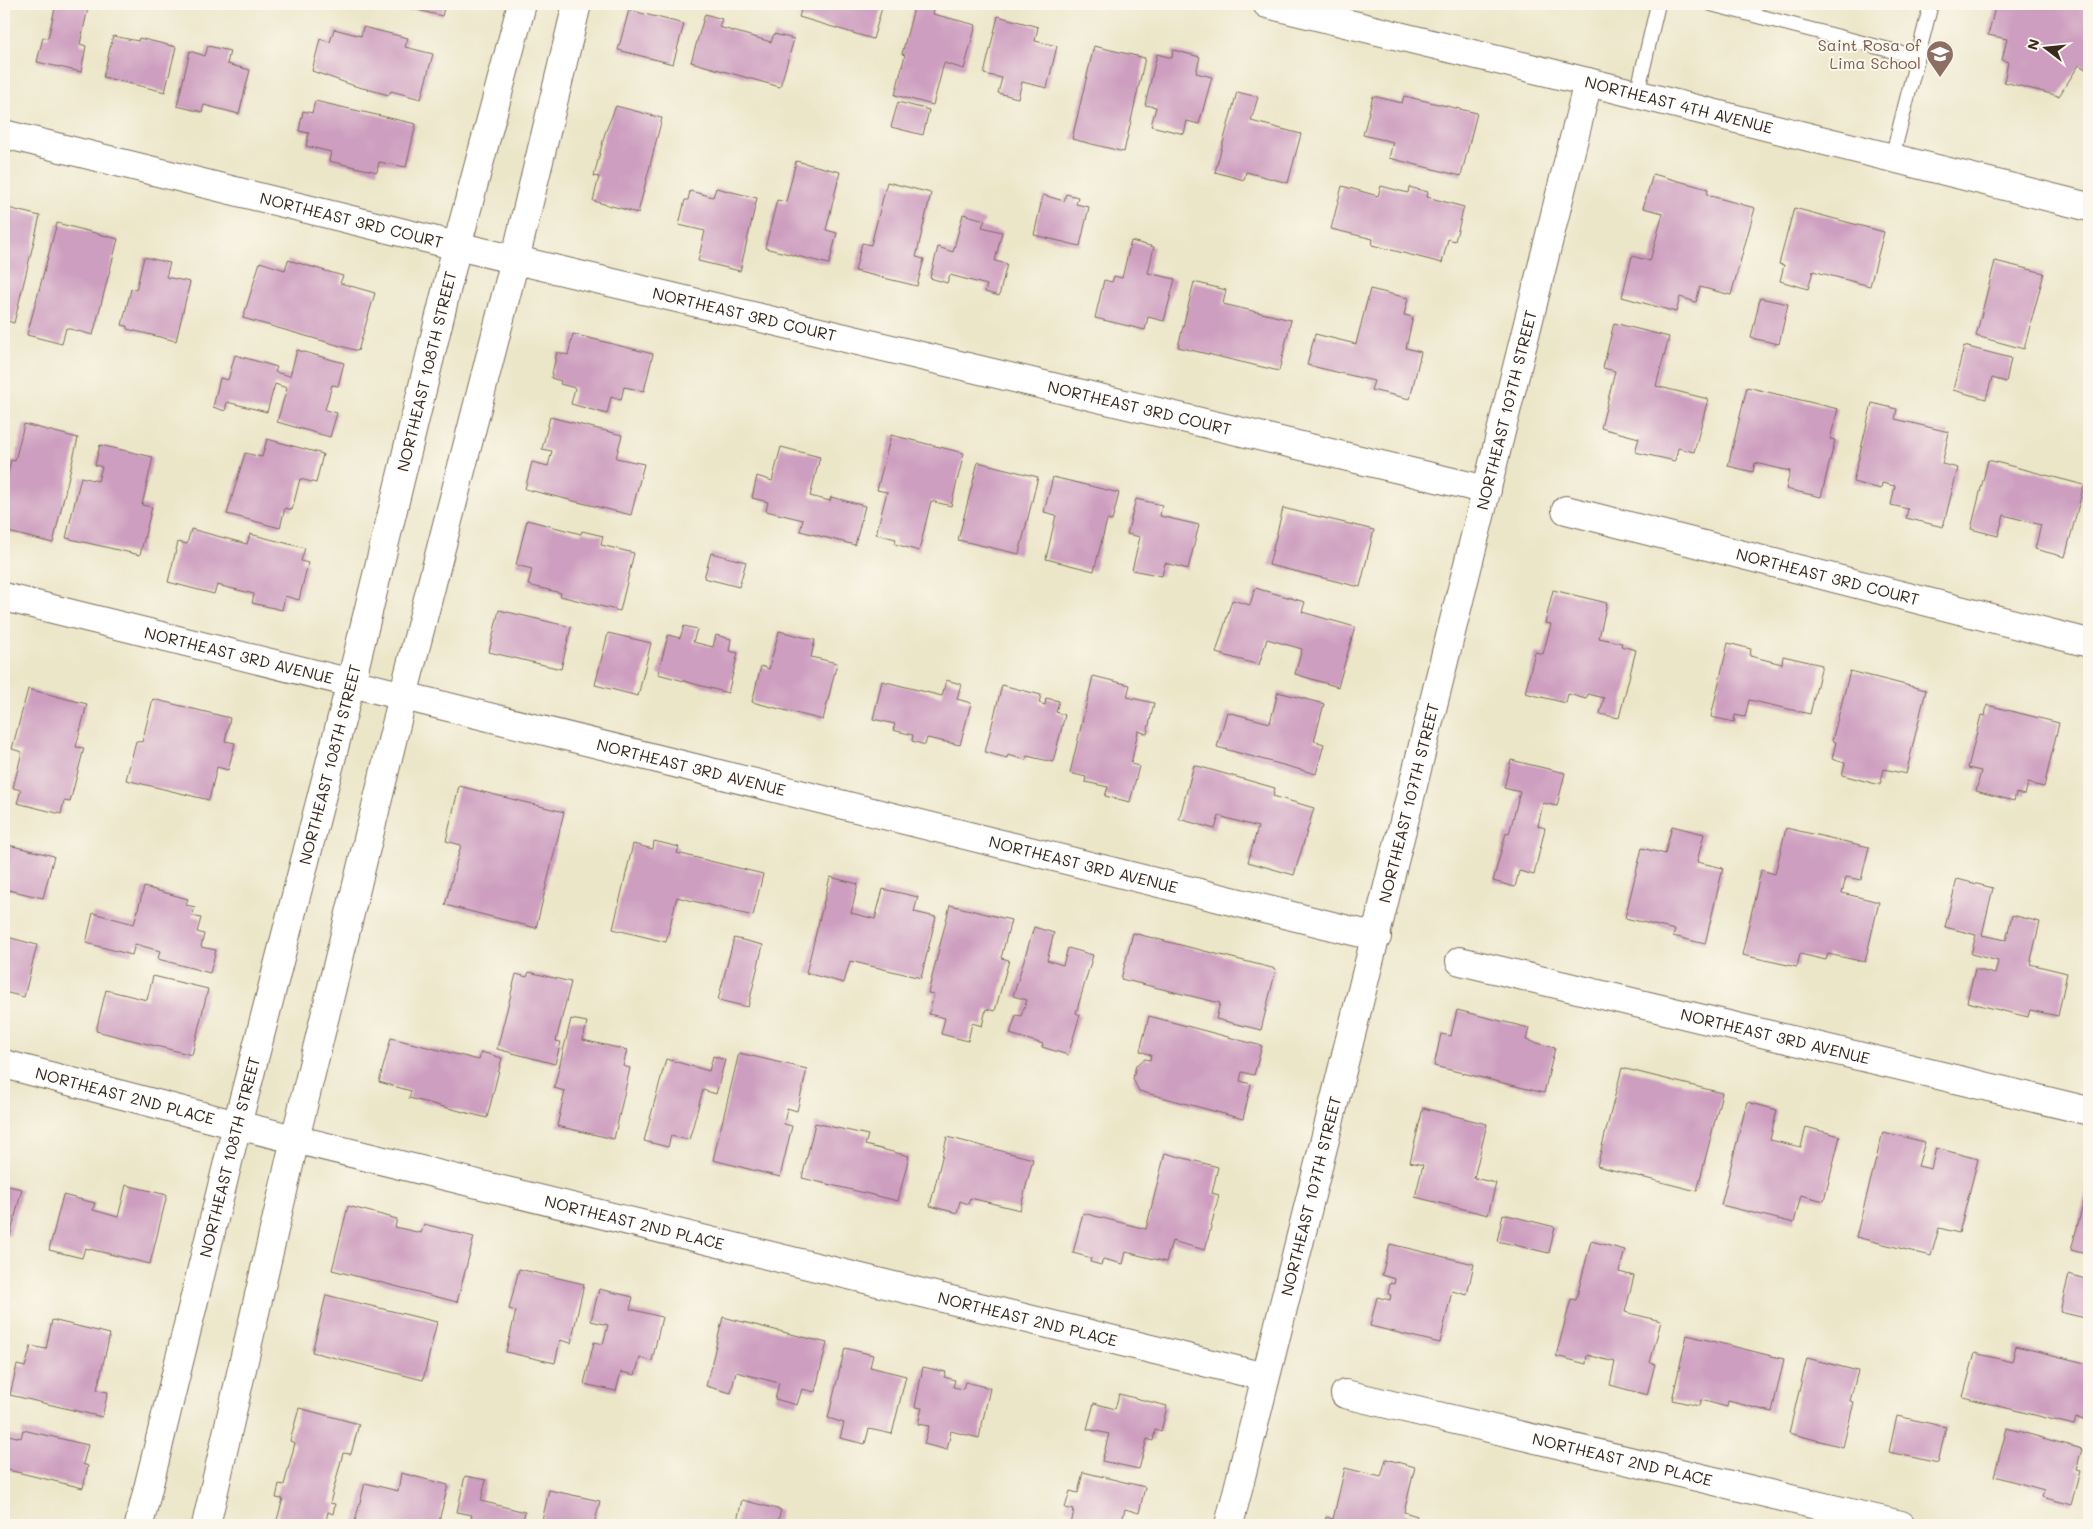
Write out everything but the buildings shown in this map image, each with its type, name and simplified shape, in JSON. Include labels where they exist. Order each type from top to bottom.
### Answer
[{"type":"street","name":"NORTHEAST 108TH STREET","points":[[139,1525],[237,1125],[351,682],[457,246],[522,4]]},
{"type":"street","points":[[206,1525],[295,1139],[403,696],[515,260],[577,4]]},
{"type":"street","name":"NORTHEAST 4TH AVENUE","points":[[1268,4],[1349,13],[1588,82],[2089,207]]},
{"type":"street","name":"NORTHEAST 107TH STREET","points":[[1229,1525],[1377,937],[1588,82]]},
{"type":"street","name":"NORTHEAST 3RD COURT","points":[[4,134],[515,260],[1487,490]]},
{"type":"street","name":"NORTHEAST 3RD COURT","points":[[1566,510],[2089,643]]},
{"type":"street","name":"NORTHEAST 3RD AVENUE","points":[[4,597],[1377,937]]},
{"type":"street","name":"NORTHEAST 3RD AVENUE","points":[[1460,961],[2089,1111]]},
{"type":"street","name":"NORTHEAST 2ND PLACE","points":[[4,1064],[237,1125],[1265,1377]]},
{"type":"street","name":"NORTHEAST 2ND PLACE","points":[[1344,1394],[1901,1525]]},
{"type":"lane","points":[[1637,94],[1658,4]]},
{"type":"lane","points":[[1711,4],[1917,57]]},
{"type":"lane","points":[[1892,158],[1931,4]]},
{"type":"place","name":"Saint Rosa of Lima School","points":[[1940,78]]}]
